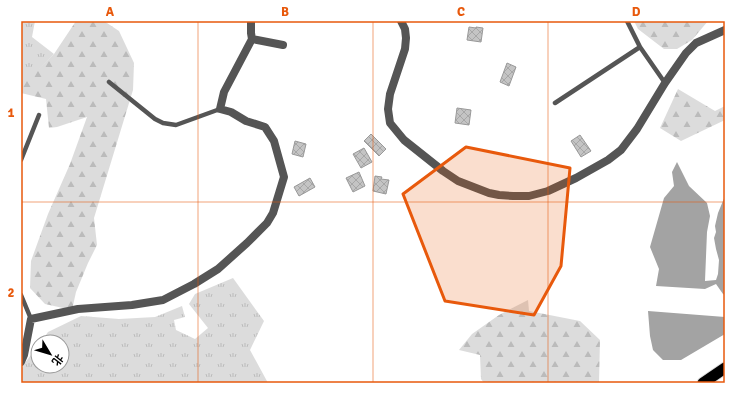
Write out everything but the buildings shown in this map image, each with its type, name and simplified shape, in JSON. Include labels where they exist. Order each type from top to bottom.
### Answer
[{"type":"highway","points":[[703,383],[725,368]]},
{"type":"street","points":[[21,362],[24,355],[31,319],[78,308],[132,305],[163,300],[194,284],[218,269],[267,223],[273,213],[284,177],[274,141],[265,127],[246,121],[231,112],[220,109],[224,92],[252,39],[251,21]]},
{"type":"street","points":[[400,21],[405,29],[405,49],[390,94],[388,109],[390,123],[404,140],[458,181],[499,195],[529,196],[548,191],[576,178],[608,160],[621,150],[637,129],[686,53],[696,43],[725,30]]},
{"type":"street","points":[[252,39],[283,46]]},
{"type":"lane","points":[[627,21],[640,47],[665,84]]},
{"type":"lane","points":[[555,103],[640,47]]},
{"type":"lane","points":[[108,82],[163,123],[176,125],[220,109]]},
{"type":"lane","points":[[21,160],[39,114]]},
{"type":"lane","points":[[21,295],[31,319]]},
{"type":"highlighted area","points":[[466,147],[570,168],[561,266],[534,315],[445,301],[403,194]]},
{"type":"green space","points":[[21,21],[35,21],[32,37],[54,54],[34,75],[21,79]]},
{"type":"green space","points":[[76,21],[104,21],[119,31],[134,63],[133,90],[94,218],[97,245],[76,292],[72,310],[45,304],[30,288],[31,261],[87,117],[57,127],[49,128],[46,99],[21,93],[21,77],[39,69],[54,54]]},
{"type":"green space","points":[[634,21],[708,21],[692,40],[677,49],[664,49],[638,29]]},
{"type":"green space","points":[[678,89],[715,111],[725,106],[725,120],[681,141],[660,128]]},
{"type":"green space","points":[[233,278],[264,321],[250,350],[268,383],[21,383],[21,371],[30,356],[30,374],[70,374],[70,334],[47,334],[81,316],[119,319],[155,317],[182,306],[185,317],[174,320],[176,330],[195,339],[208,328],[189,304],[195,294]]},
{"type":"green space","points":[[528,300],[529,311],[580,321],[600,340],[599,383],[484,383],[481,379],[480,355],[459,350],[472,334],[499,315]]},
{"type":"shaded area","points":[[677,162],[689,186],[707,203],[710,216],[707,232],[705,281],[716,280],[718,274],[719,260],[714,238],[716,232],[715,226],[718,213],[725,196],[725,295],[716,284],[705,289],[656,286],[659,269],[650,247],[664,198],[674,186],[672,172]]},
{"type":"shaded area","points":[[648,311],[725,317],[725,334],[681,360],[663,360],[653,350]]}]
